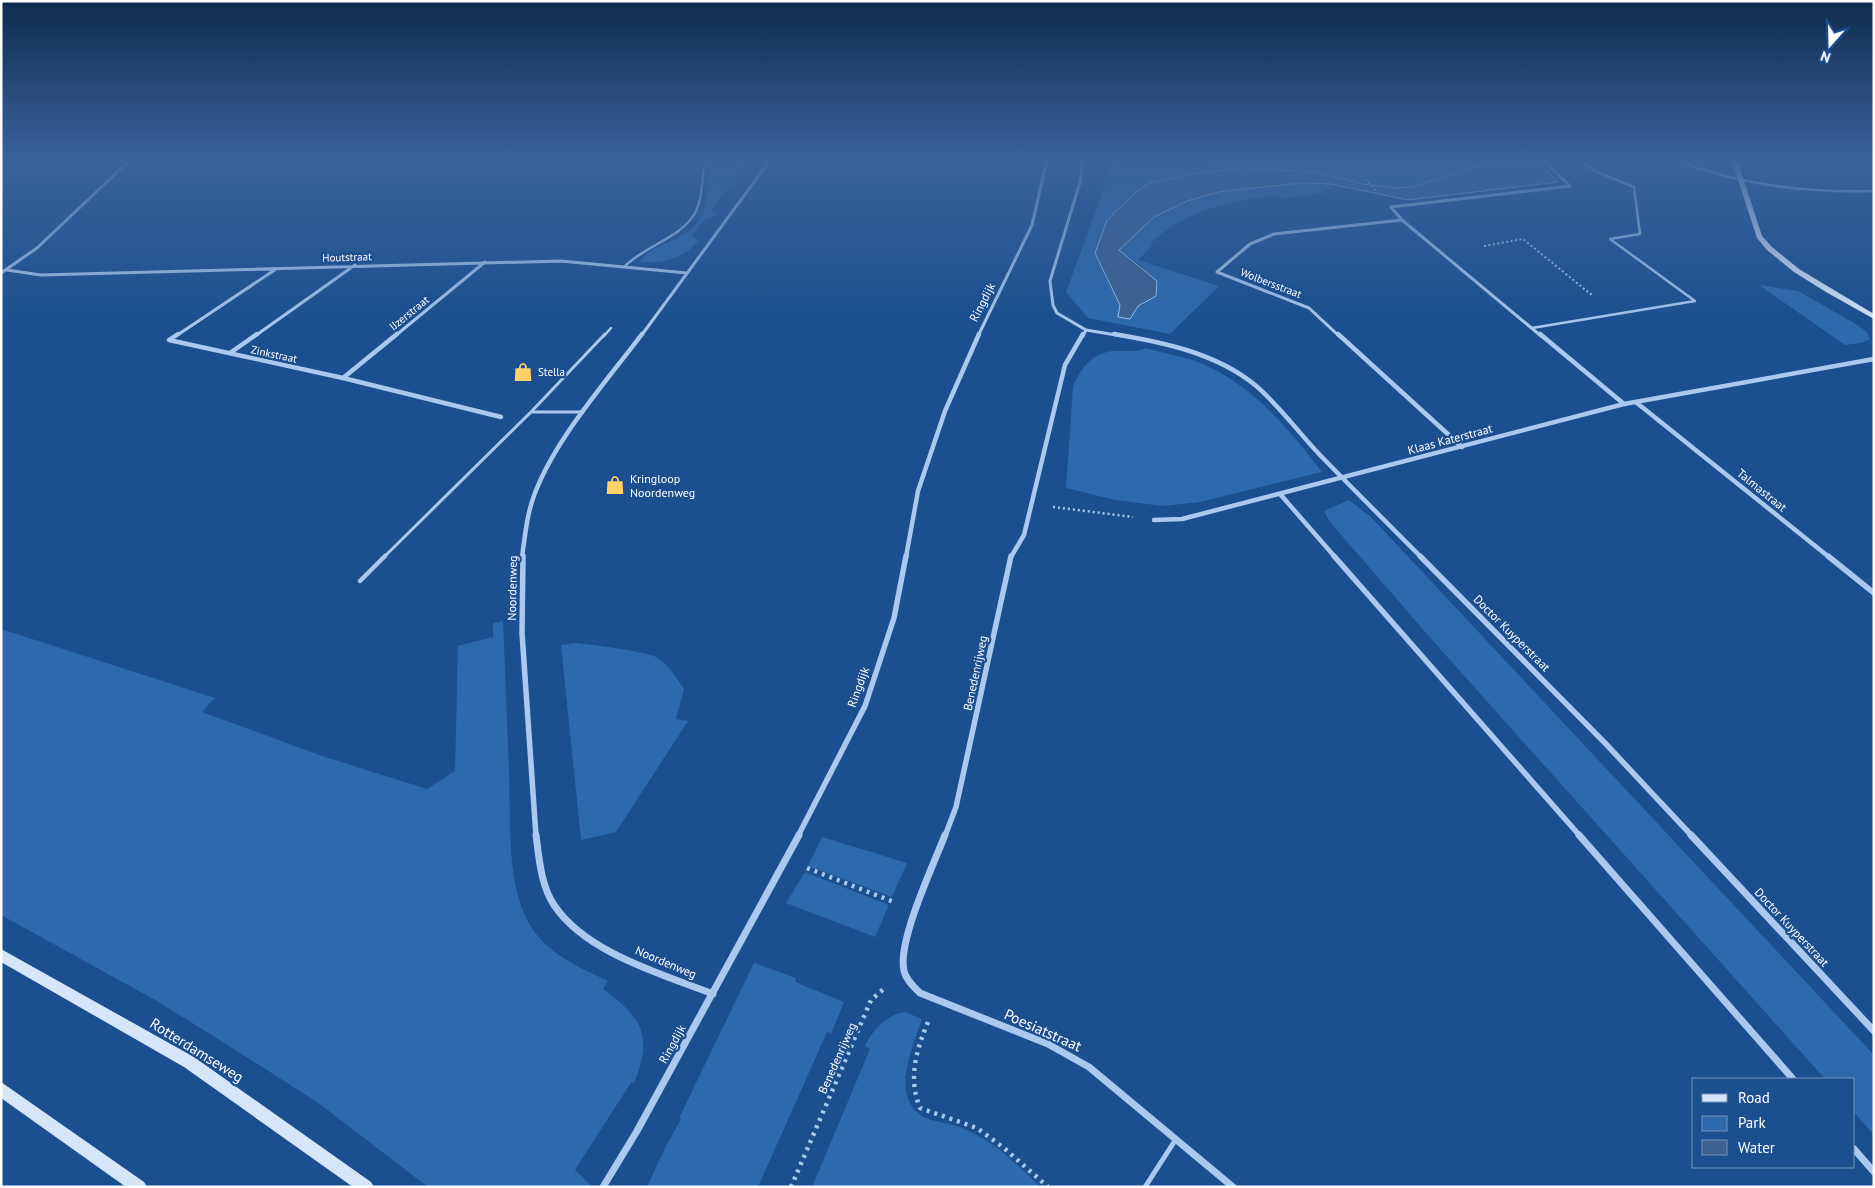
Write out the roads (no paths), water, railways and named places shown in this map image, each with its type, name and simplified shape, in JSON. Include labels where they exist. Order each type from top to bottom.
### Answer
[{"type":"main road","points":[[1752,214],[1759,236],[1764,244],[1795,268],[1874,317]]},
{"type":"main road","name":"Rotterdamseweg","points":[[1,955],[189,1062],[366,1187]]},
{"type":"main road","points":[[2,1090],[139,1187]]},
{"type":"street","points":[[1,273],[37,248],[72,214]]},
{"type":"street","name":"Noordenweg","points":[[713,994],[596,944],[569,924],[552,904],[541,874],[534,801],[521,601],[523,550],[529,511],[543,474],[583,412],[730,214]]},
{"type":"street","name":"Ringdijk","points":[[603,1187],[637,1131],[713,994],[809,816],[865,706],[894,618],[918,491],[945,411],[967,358],[1032,225],[1034,214]]},
{"type":"street","points":[[1070,214],[1050,281],[1053,305],[1057,313],[1069,322],[1086,330]]},
{"type":"street","points":[[1397,214],[1624,404]]},
{"type":"street","name":"Wolbersstraat","points":[[1402,220],[1274,234],[1250,244],[1217,272],[1308,308],[1462,447]]},
{"type":"street","name":"Houtstraat","points":[[7,270],[42,275],[356,265],[561,261],[687,273]]},
{"type":"street","name":"IJzerstraat","points":[[343,378],[486,262]]},
{"type":"street","points":[[230,353],[356,265]]},
{"type":"street","name":"Zinkstraat","points":[[278,268],[169,340],[343,378],[501,417]]},
{"type":"street","name":"Doctor Kuyperstraat","points":[[1086,330],[1144,338],[1195,352],[1224,366],[1254,385],[1342,478],[1605,743],[1874,1031]]},
{"type":"street","name":"Benedenrijweg","points":[[904,972],[903,951],[916,910],[956,807],[1012,552],[1024,535],[1065,365],[1086,330]]},
{"type":"street","name":"Klaas Katerstraat","points":[[1154,520],[1182,519],[1624,404],[1874,359]]},
{"type":"street","name":"Talmastraat","points":[[1637,403],[1874,593]]},
{"type":"street","points":[[1280,494],[1791,1078]]},
{"type":"street","name":"Poesiatstraat","points":[[904,972],[910,983],[920,993],[1048,1044],[1089,1067],[1234,1187]]},
{"type":"street","points":[[1855,1150],[1874,1172]]},
{"type":"lane","points":[[624,267],[631,258],[646,247],[679,229],[694,214]]},
{"type":"lane","points":[[1532,328],[1694,301],[1610,239],[1640,234],[1638,214]]},
{"type":"lane","points":[[360,581],[531,412],[611,328]]},
{"type":"lane","points":[[531,412],[583,412]]},
{"type":"lane","points":[[1145,1187],[1176,1139]]},
{"type":"water","points":[[1113,214],[1159,214],[1154,217],[1119,250],[1157,281],[1156,296],[1138,306],[1130,319],[1118,317],[1120,305],[1095,253],[1107,220]]},
{"type":"place","name":"Stella","points":[[523,372]]},
{"type":"place","name":"Kringloop Noordenweg","points":[[615,485]]}]
